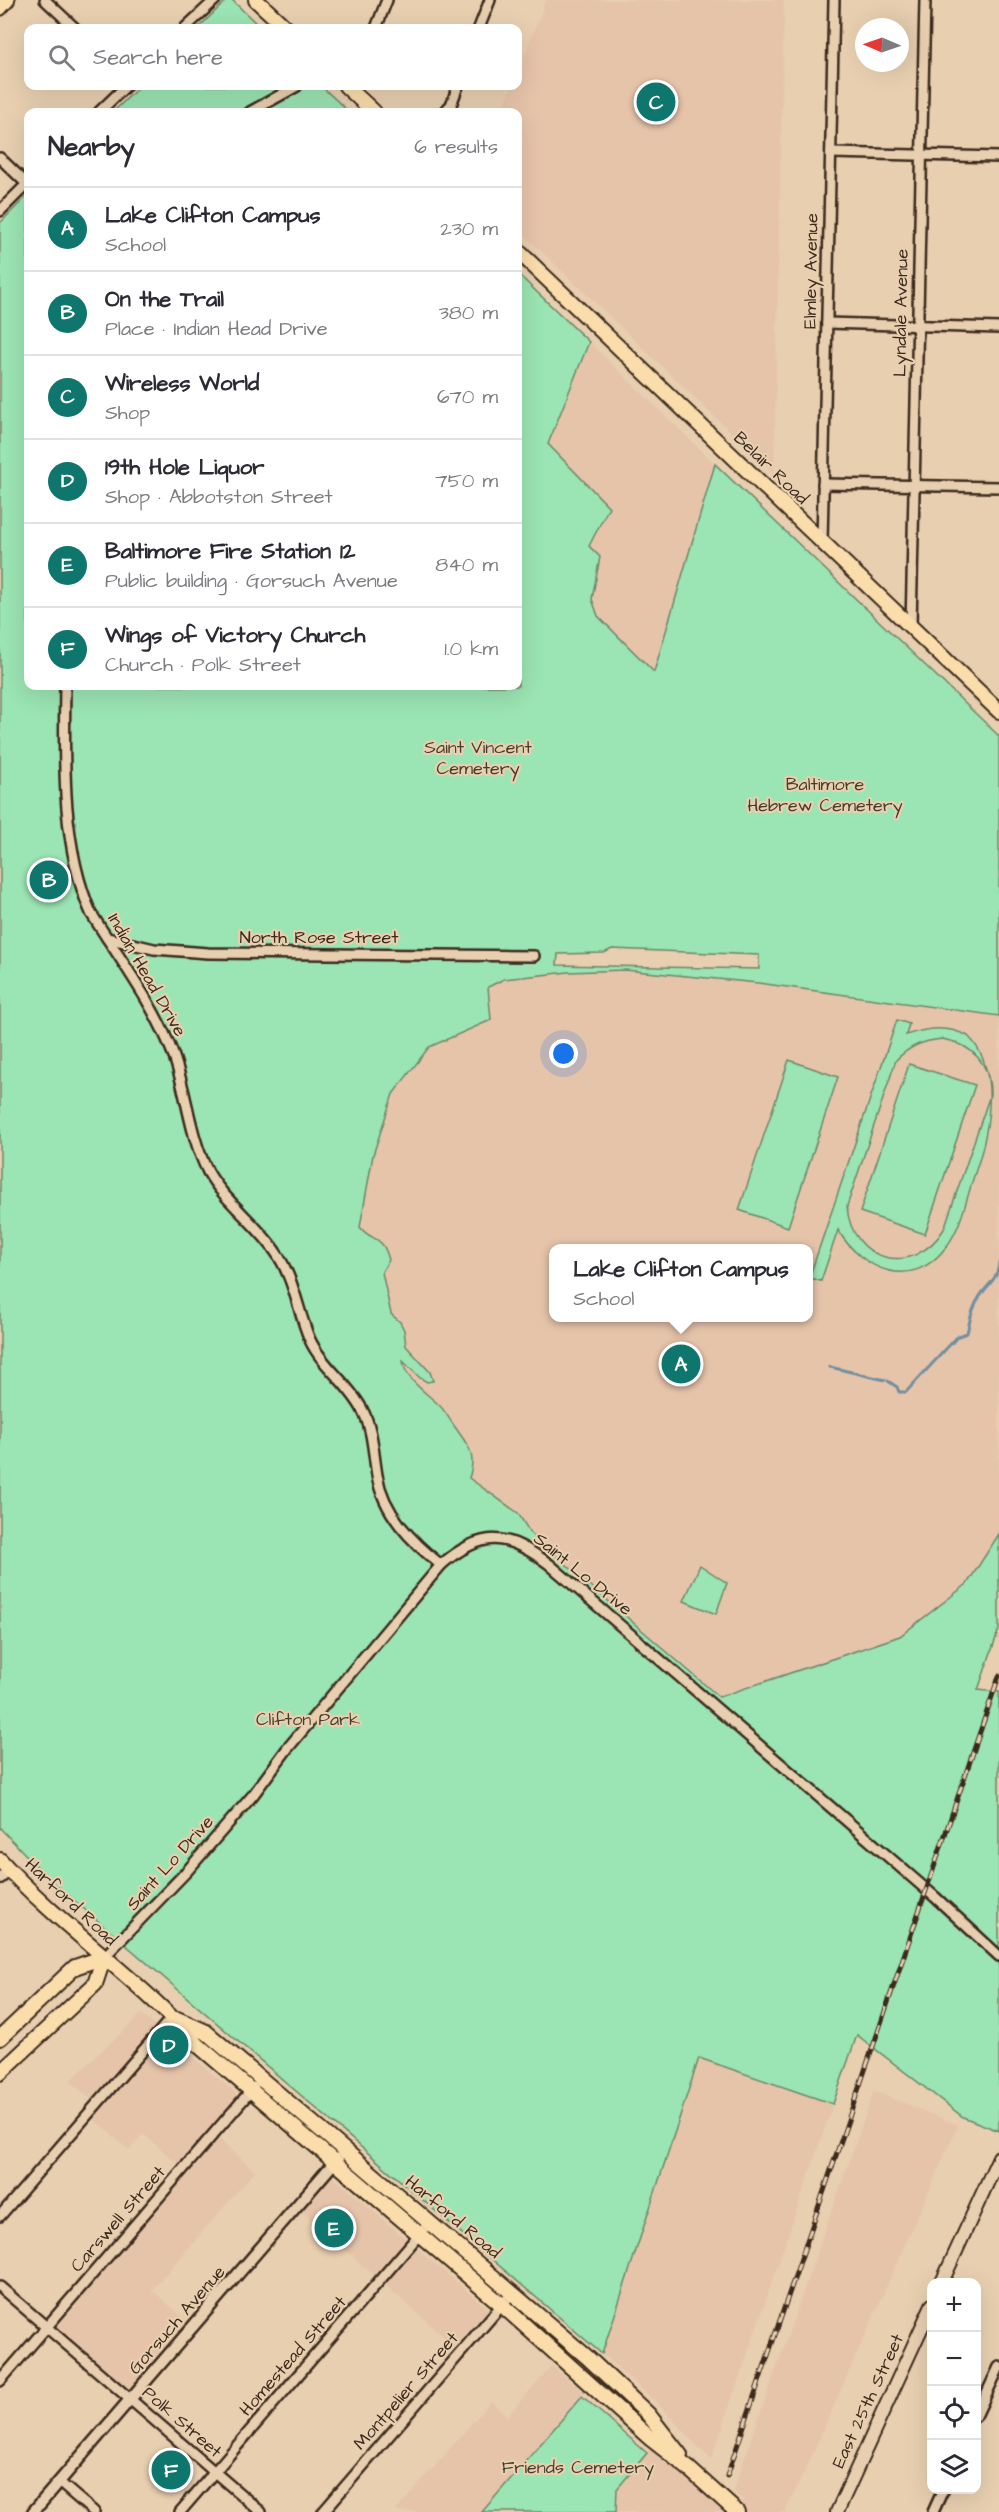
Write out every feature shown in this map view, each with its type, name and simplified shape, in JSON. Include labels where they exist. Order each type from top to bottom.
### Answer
[{"type":"main road","points":[[0,8],[7,0]]},
{"type":"main road","points":[[256,0],[282,24]]},
{"type":"main road","points":[[350,90],[370,108]]},
{"type":"main road","name":"Belair Road","points":[[522,255],[999,710]]},
{"type":"main road","name":"Harford Road","points":[[3,1869],[173,2016],[198,2045],[250,2091],[420,2234],[651,2439],[688,2468],[737,2512]]},
{"type":"main road","points":[[0,2038],[75,1967],[104,1957]]},
{"type":"main road","points":[[0,2073],[95,1984],[104,1957]]},
{"type":"main road","name":"Harford Road","points":[[173,2016],[206,2032],[513,2292],[648,2414],[688,2468]]},
{"type":"main road","points":[[944,2278],[999,2157]]},
{"type":"main road","name":"East 25th Street","points":[[837,2512],[927,2316]]},
{"type":"street","points":[[45,0],[71,24]]},
{"type":"street","points":[[189,24],[215,0]]},
{"type":"street","points":[[378,24],[387,0]]},
{"type":"street","points":[[481,24],[490,0]]},
{"type":"street","name":"Elmley Avenue","points":[[822,542],[834,0]]},
{"type":"street","name":"Lyndale Avenue","points":[[911,626],[925,0]]},
{"type":"street","points":[[103,108],[122,90]]},
{"type":"street","points":[[257,108],[290,90]]},
{"type":"street","points":[[447,108],[456,90]]},
{"type":"street","points":[[831,153],[999,157]]},
{"type":"street","points":[[0,158],[24,180]]},
{"type":"street","points":[[0,211],[24,188]]},
{"type":"street","points":[[827,323],[999,328]]},
{"type":"street","points":[[823,484],[999,487]]},
{"type":"street","name":"Indian Head Drive","points":[[65,690],[64,755],[71,832],[85,899],[106,938],[148,1004],[173,1053],[198,1146],[209,1173],[223,1192],[260,1232],[284,1264],[290,1275],[311,1340],[367,1418],[379,1484],[387,1505],[408,1536],[441,1565]]},
{"type":"street","name":"North Rose Street","points":[[106,938],[154,949],[207,953],[534,956]]},
{"type":"street","name":"Saint Lo Drive","points":[[104,1957],[187,1871],[253,1795],[286,1749],[441,1565],[463,1548],[485,1540],[511,1541],[531,1550],[743,1731],[999,1956]]},
{"type":"street","points":[[0,2216],[173,2016]]},
{"type":"street","name":"Carswell Street","points":[[0,2381],[262,2078]]},
{"type":"street","name":"Gorsuch Avenue","points":[[33,2512],[345,2149]]},
{"type":"street","name":"Homestead Street","points":[[180,2512],[430,2222]]},
{"type":"street","name":"Polk Street","points":[[0,2287],[261,2512]]},
{"type":"street","name":"Montpelier Street","points":[[323,2512],[513,2292]]},
{"type":"street","points":[[981,2405],[999,2367]]},
{"type":"street","points":[[59,2482],[94,2512]]},
{"type":"street","points":[[933,2512],[941,2494]]},
{"type":"shaded area","points":[[546,0],[784,0],[774,473],[522,233],[522,108],[504,108],[510,90],[522,90],[522,63]]},
{"type":"shaded area","points":[[589,342],[715,464],[655,672],[598,616],[592,599],[600,557],[589,546],[547,444]]},
{"type":"shaded area","points":[[625,970],[786,985],[999,1016],[999,1534],[967,1584],[900,1636],[719,1697],[530,1533],[518,1513],[435,1453],[340,1323],[352,1074],[455,1004],[504,979],[569,972]]},
{"type":"shaded area","points":[[141,2014],[244,2100],[213,2134],[255,2171],[152,2290],[193,2326],[131,2398],[47,2326],[183,2168],[143,2134],[129,2150],[87,2113],[95,2103],[70,2081]]},
{"type":"shaded area","points":[[699,2057],[833,2104],[711,2460],[655,2401],[602,2354]]},
{"type":"shaded area","points":[[874,2091],[958,2125],[785,2512],[616,2512],[617,2489],[660,2437],[738,2510],[744,2501],[733,2491]]},
{"type":"shaded area","points":[[327,2172],[493,2313],[460,2351],[298,2208]]},
{"type":"shaded area","points":[[552,2366],[585,2393],[482,2512],[395,2512],[491,2401],[507,2416]]},
{"type":"green space","points":[[227,0],[232,0],[257,24],[202,24]]},
{"type":"green space","points":[[136,90],[325,90],[345,108],[117,108]]},
{"type":"green space","name":"Clifton Park","points":[[24,199],[24,690],[522,690],[522,278],[589,342],[548,444],[609,507],[589,546],[600,557],[592,599],[598,616],[654,672],[715,464],[999,736],[999,1016],[758,983],[625,970],[569,972],[504,979],[488,987],[491,1020],[429,1047],[393,1094],[373,1155],[360,1227],[380,1242],[386,1251],[389,1260],[382,1272],[391,1314],[400,1322],[404,1330],[406,1346],[430,1372],[433,1381],[427,1382],[420,1378],[403,1361],[407,1374],[443,1409],[470,1450],[472,1462],[469,1478],[518,1513],[530,1533],[719,1697],[900,1636],[967,1584],[999,1534],[999,1629],[978,1690],[999,1692],[999,2131],[963,2117],[857,2035],[833,2104],[699,2058],[602,2354],[48,1878],[0,1828],[0,223]],"holes":[[[612,949],[759,955],[759,969],[557,965],[558,954],[604,953]]]},
{"type":"green space","points":[[897,1020],[909,1024],[906,1035],[945,1029],[968,1036],[978,1049],[986,1072],[978,1057],[971,1051],[942,1039],[917,1045],[896,1060],[847,1206],[851,1225],[860,1241],[872,1251],[886,1257],[901,1258],[917,1254],[931,1244],[944,1229],[989,1097],[981,1153],[964,1210],[952,1239],[933,1261],[919,1269],[904,1272],[889,1271],[860,1256],[838,1230],[821,1281],[813,1279],[813,1266]]},
{"type":"green space","points":[[789,1060],[838,1077],[788,1227],[739,1210]]},
{"type":"green space","points":[[909,1064],[975,1085],[925,1234],[860,1212]]},
{"type":"green space","points":[[700,1565],[727,1583],[716,1614],[684,1601]]},
{"type":"green space","name":"Friends Cemetery","points":[[582,2396],[647,2453],[617,2489],[616,2512],[482,2512]]},
{"type":"waterway","points":[[888,1381],[897,1387],[899,1392],[906,1392],[958,1336],[967,1333],[975,1305],[995,1277],[999,1263]]},
{"type":"waterway","points":[[830,1367],[885,1380]]},
{"type":"railway","points":[[727,2476],[999,1676]]},
{"type":"place","name":"Wireless World","points":[[656,102]]},
{"type":"place","name":"On the Trail","points":[[49,880]]},
{"type":"place","name":"Lake Clifton Campus","points":[[681,1364]]},
{"type":"place","name":"19th Hole Liquor","points":[[169,2045]]},
{"type":"place","name":"Baltimore Fire Station 12","points":[[334,2228]]},
{"type":"place","name":"Wings of Victory Church","points":[[171,2470]]},
{"type":"park label","name":"Saint Vincent Cemetery","points":[[478,757]]},
{"type":"park label","name":"Baltimore Hebrew Cemetery","points":[[825,794]]}]
